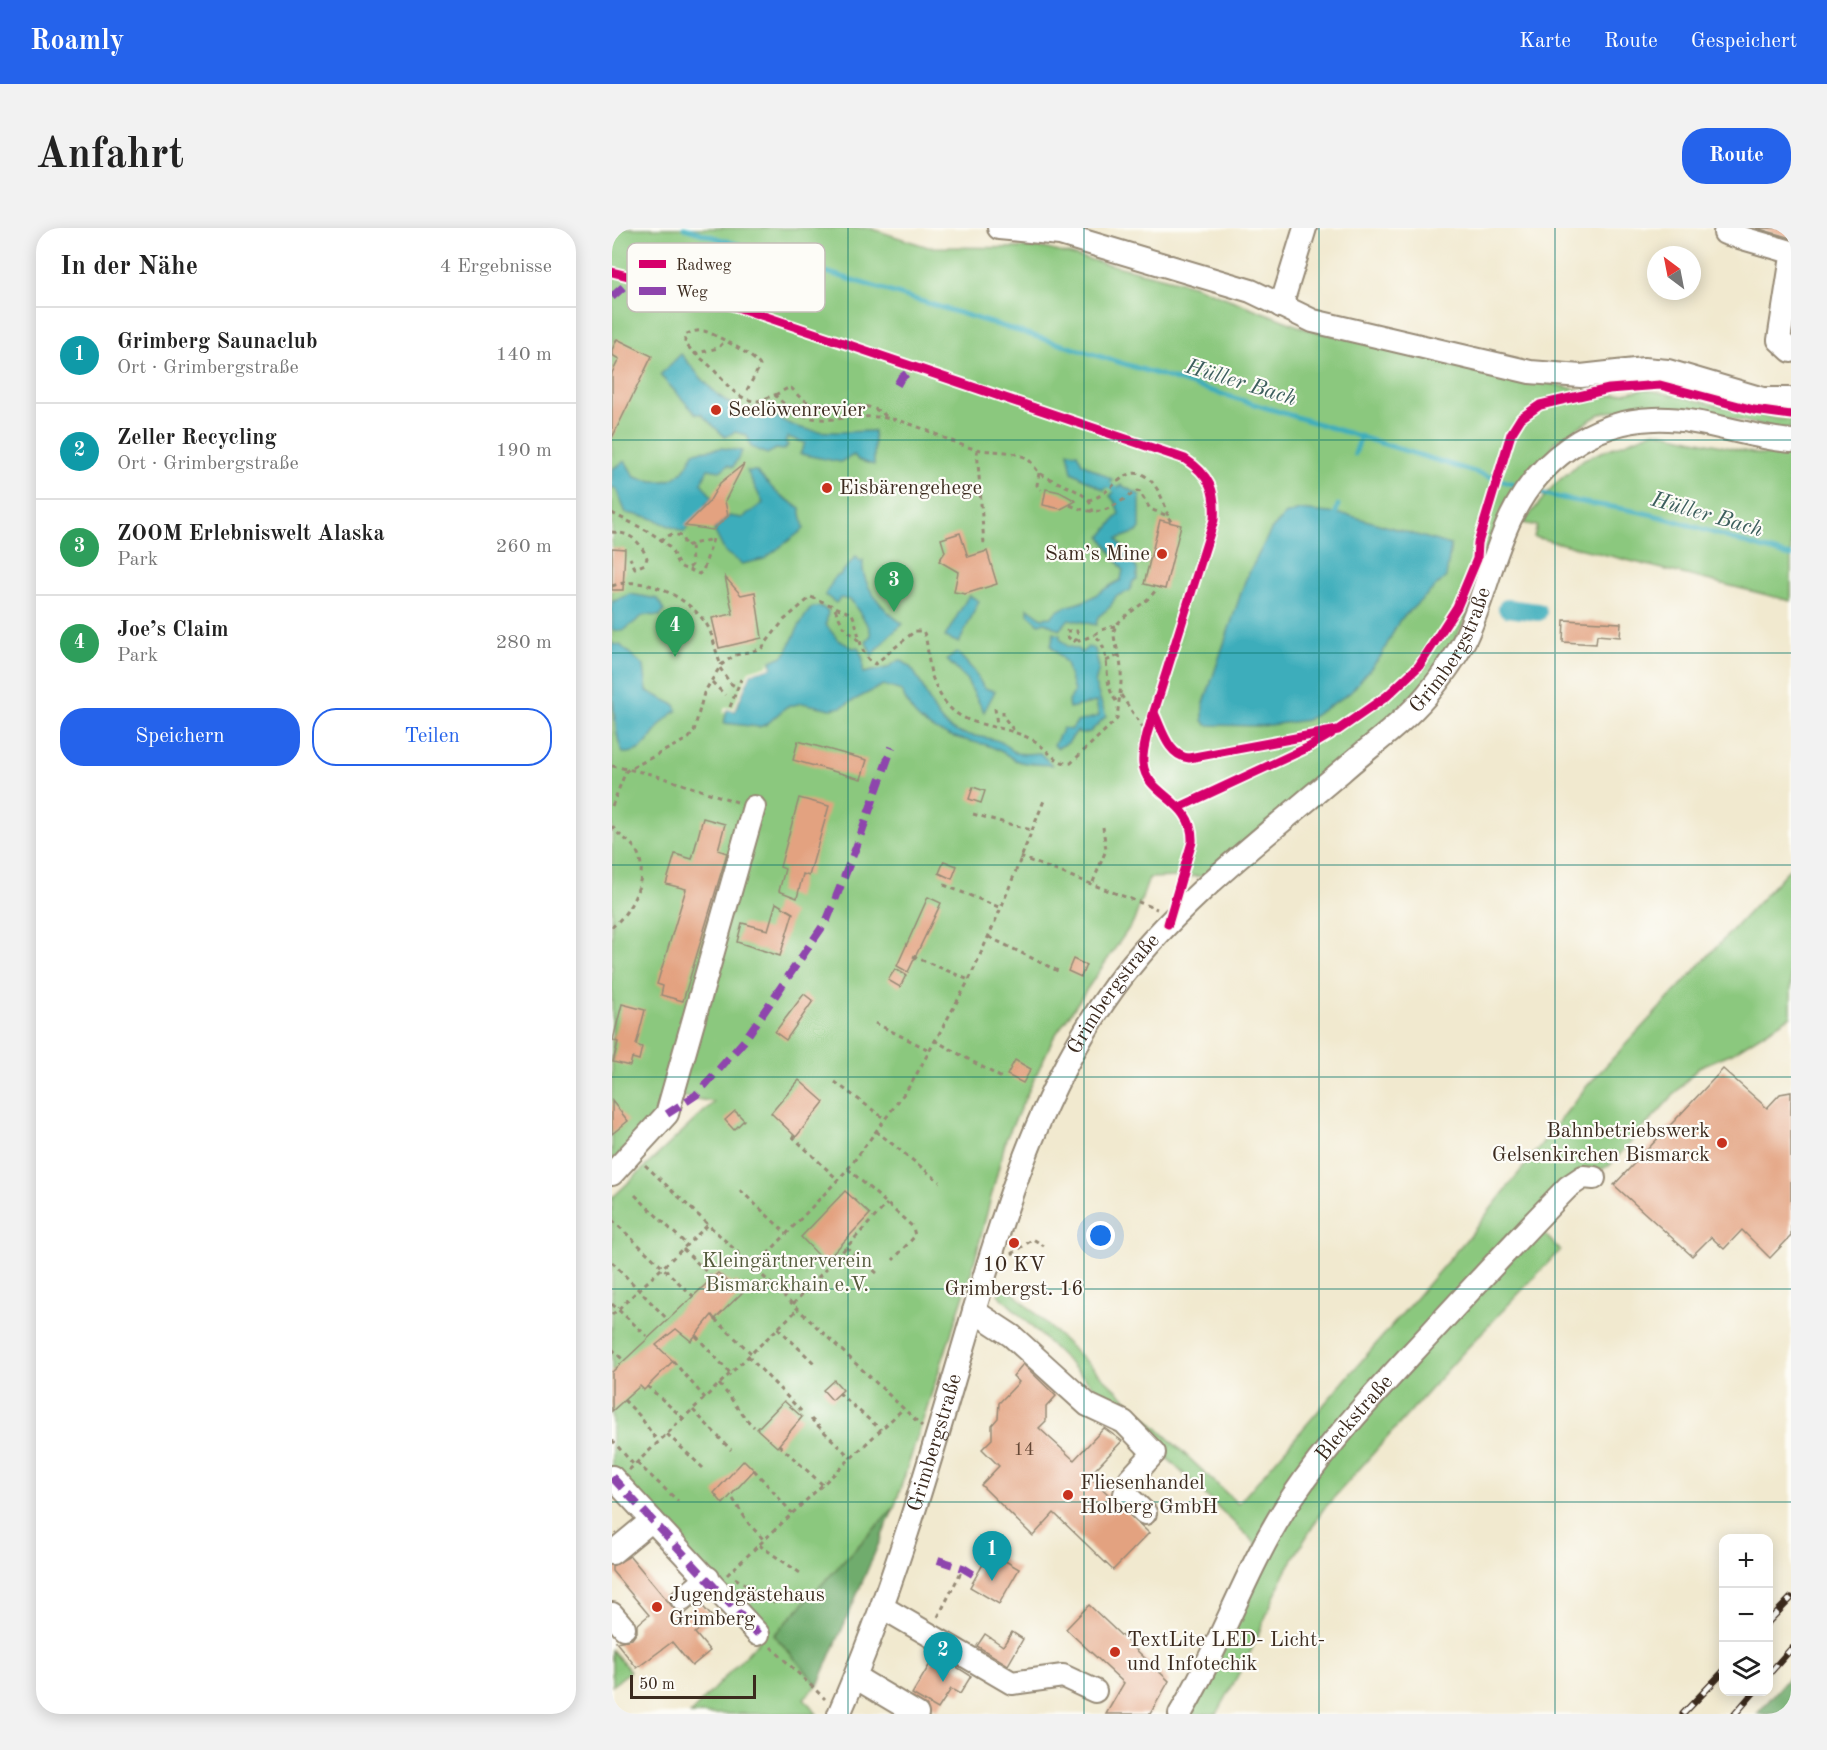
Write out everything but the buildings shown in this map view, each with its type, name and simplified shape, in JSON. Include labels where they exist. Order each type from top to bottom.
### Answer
[{"type":"street","points":[[999,228],[1060,234],[1251,291],[1313,321],[1530,372],[1581,376],[1644,369],[1668,371],[1763,399],[1791,399]]},
{"type":"street","points":[[1281,306],[1305,228]]},
{"type":"street","points":[[1726,228],[1725,233],[1791,252]]},
{"type":"street","points":[[1791,262],[1779,340],[1791,351]]},
{"type":"street","name":"Grimbergstraße","points":[[833,1708],[855,1677],[882,1607],[1012,1191],[1053,1088],[1115,987],[1168,924],[1222,873],[1423,700],[1463,642],[1482,600],[1510,519],[1533,481],[1554,459],[1596,431],[1649,419],[1682,421],[1791,441]]},
{"type":"street","points":[[612,1174],[667,1114],[754,807]]},
{"type":"street","name":"Bleckstraße","points":[[1180,1714],[1201,1678],[1263,1546],[1293,1496],[1328,1449],[1375,1393],[1568,1187],[1583,1177],[1594,1178]]},
{"type":"street","points":[[974,1311],[1012,1336],[1088,1405],[1124,1422],[1154,1453],[1130,1479],[1125,1494],[1145,1514]]},
{"type":"street","points":[[614,1479],[652,1520],[717,1579],[731,1617],[759,1634]]},
{"type":"street","points":[[612,1553],[652,1520]]},
{"type":"street","points":[[682,1599],[717,1579]]},
{"type":"street","points":[[882,1607],[1012,1683],[1063,1676],[1095,1691]]},
{"type":"street","points":[[855,1677],[917,1714]]},
{"type":"path","points":[[747,390],[758,371],[759,363],[755,357],[713,334],[693,332],[684,338],[694,354],[744,398],[759,401],[790,387],[801,399],[813,403],[833,408],[871,406],[888,418]]},
{"type":"path","points":[[694,354],[718,348],[724,342]]},
{"type":"path","points":[[775,395],[793,413],[821,420],[888,418],[923,428],[977,449],[1022,456],[1032,461],[1040,473],[1073,488],[1089,500],[1093,512]]},
{"type":"path","points":[[977,449],[984,544]]},
{"type":"path","points":[[1040,473],[1037,486],[1041,490]]},
{"type":"path","points":[[1089,500],[1105,495],[1119,480],[1136,474],[1153,482],[1160,492],[1171,522]]},
{"type":"path","points":[[1070,505],[1093,512],[1104,511],[1137,491],[1140,492],[1150,509],[1168,516]]},
{"type":"path","points":[[612,512],[660,540],[675,555],[676,564],[699,574],[703,571],[713,540],[685,546],[682,536],[672,534],[660,540]]},
{"type":"path","points":[[612,531],[627,533],[638,541],[647,558],[645,564],[635,568],[630,558]]},
{"type":"path","points":[[688,569],[693,559],[691,544]]},
{"type":"path","points":[[612,586],[624,581],[641,584],[675,596],[706,623],[720,666],[730,683],[738,688]]},
{"type":"path","points":[[1077,639],[1079,633],[1077,631],[1067,631],[1067,636],[1073,642],[1077,639],[1083,641],[1101,630],[1115,626],[1153,596],[1158,587]]},
{"type":"path","points":[[612,806],[626,771],[689,738],[694,731],[700,709],[720,666],[735,655],[761,649],[795,609],[811,597],[852,614],[861,643],[869,659],[875,664],[881,662],[915,631],[923,631],[929,668],[946,706],[966,720],[997,726],[1015,733],[1045,748],[1057,760],[1071,763],[1086,746],[1102,736],[1118,719],[1118,702],[1121,695],[1115,626]]},
{"type":"path","points":[[834,608],[843,626],[861,643]]},
{"type":"path","points":[[1094,635],[1100,642],[1106,661],[1106,681],[1118,702]]},
{"type":"path","points":[[1106,661],[1119,655]]},
{"type":"path","points":[[730,707],[741,679]]},
{"type":"path","points":[[712,682],[724,695]]},
{"type":"path","points":[[1121,695],[1147,734]]},
{"type":"path","points":[[995,708],[997,726]]},
{"type":"path","points":[[1003,711],[1003,716],[1015,733]]},
{"type":"path","points":[[612,766],[626,771],[651,774],[754,807]]},
{"type":"path","points":[[755,1267],[849,1169],[911,1084],[969,980],[1001,909],[1020,856],[1045,798]]},
{"type":"path","points":[[973,814],[1031,830]]},
{"type":"path","points":[[612,826],[634,847],[640,874],[636,897],[612,927]]},
{"type":"path","points":[[1092,883],[1106,850],[1103,827]]},
{"type":"path","points":[[1020,856],[1152,906],[1161,911],[1168,924]]},
{"type":"path","points":[[944,885],[1001,909]]},
{"type":"path","points":[[989,937],[1058,971]]},
{"type":"path","points":[[913,956],[969,980]]},
{"type":"path","points":[[875,1023],[929,1050]]},
{"type":"path","points":[[934,1040],[1002,1078]]},
{"type":"path","points":[[835,1082],[885,1119]]},
{"type":"path","points":[[876,1131],[940,1182]]},
{"type":"path","points":[[792,1136],[837,1179]]},
{"type":"path","points":[[632,1154],[803,1314],[798,1309]]},
{"type":"path","points":[[849,1169],[913,1227],[915,1236],[893,1260]]},
{"type":"path","points":[[740,1190],[787,1234]]},
{"type":"path","points":[[635,1195],[687,1245]]},
{"type":"path","points":[[793,1304],[887,1204]]},
{"type":"path","points":[[612,1220],[693,1296]]},
{"type":"path","points":[[612,1315],[709,1224]]},
{"type":"path","points":[[1007,1257],[1033,1239],[1044,1246]]},
{"type":"path","points":[[846,1247],[878,1274]]},
{"type":"path","points":[[683,1249],[713,1278]]},
{"type":"path","points":[[612,1262],[668,1319]]},
{"type":"path","points":[[612,1304],[647,1336]]},
{"type":"path","points":[[614,1479],[636,1464],[798,1309]]},
{"type":"path","points":[[798,1309],[935,1438]]},
{"type":"path","points":[[716,1319],[802,1412]]},
{"type":"path","points":[[778,1328],[816,1365]]},
{"type":"path","points":[[696,1336],[730,1373]]},
{"type":"path","points":[[612,1349],[622,1360]]},
{"type":"path","points":[[673,1361],[705,1398]]},
{"type":"path","points":[[719,1384],[736,1402],[737,1410],[753,1427]]},
{"type":"path","points":[[647,1386],[683,1418]]},
{"type":"path","points":[[839,1393],[881,1430]]},
{"type":"path","points":[[624,1400],[639,1415],[658,1442]]},
{"type":"path","points":[[774,1603],[717,1579],[765,1540],[904,1408]]},
{"type":"path","points":[[693,1409],[731,1450]]},
{"type":"path","points":[[811,1419],[851,1458]]},
{"type":"path","points":[[667,1434],[703,1468]]},
{"type":"path","points":[[612,1440],[678,1501]]},
{"type":"path","points":[[779,1444],[823,1485]]},
{"type":"path","points":[[754,1470],[792,1514]]},
{"type":"path","points":[[733,1499],[749,1524],[765,1540]]},
{"type":"path","points":[[759,1545],[803,1575]]},
{"type":"path","points":[[928,1635],[963,1568]]},
{"type":"path","points":[[759,1634],[833,1708]]},
{"type":"green space","name":"Kleingärtnerverein Bismarckhain e.V.","points":[[612,228],[869,228],[928,247],[1043,248],[1193,285],[1306,329],[1607,396],[1645,389],[1778,419],[1791,419],[1791,429],[1776,429],[1719,415],[1645,404],[1600,414],[1553,443],[1456,638],[1416,697],[1206,876],[1149,878],[1134,921],[1054,1037],[1006,1139],[973,1267],[894,1508],[774,1635],[818,1685],[804,1698],[817,1714],[690,1714],[759,1641],[612,1473],[612,1198],[714,1102],[680,1096],[612,1161]]},
{"type":"green space","points":[[1655,431],[1761,455],[1791,453],[1791,601],[1534,537],[1537,526],[1523,523],[1554,485],[1584,459]]},
{"type":"green space","points":[[1791,867],[1791,1016],[1732,1053],[1699,1067],[1610,1165],[1583,1179],[1536,1225],[1560,1250],[1458,1358],[1322,1511],[1284,1574],[1251,1651],[1217,1714],[1184,1714],[1257,1545],[998,1294],[1006,1286],[1238,1504],[1471,1234],[1587,1086]]},
{"type":"green space","points":[[894,1508],[818,1685],[774,1635]]},
{"type":"green space","points":[[612,1650],[630,1671],[612,1686]]},
{"type":"green space","points":[[1791,1675],[1791,1714],[1757,1714]]},
{"type":"water","name":"Seelöwenrevier","points":[[681,354],[714,391],[743,410],[756,414],[764,408],[778,418],[803,429],[829,432],[874,431],[874,465],[858,460],[854,455],[840,462],[800,454],[805,443],[788,437],[785,441],[788,445],[784,450],[776,449],[767,454],[751,447],[747,435],[735,432],[725,437],[701,414],[696,414],[660,375]]},
{"type":"water","points":[[722,448],[742,451],[733,467],[728,465],[720,471],[708,469],[701,483],[712,497],[684,532],[648,517],[626,513],[616,489],[612,487],[612,469],[625,461],[635,477],[655,481],[671,480],[684,470],[694,452]]},
{"type":"water","points":[[1068,452],[1077,453],[1082,463],[1113,480],[1104,490],[1072,472]]},
{"type":"water","points":[[747,471],[756,471],[777,493],[800,508],[804,529],[764,559],[742,564],[725,552],[714,530],[729,516],[742,518],[763,503]]},
{"type":"water","points":[[1121,485],[1140,495],[1140,528],[1137,532],[1117,539],[1137,569],[1137,580],[1133,581],[1130,591],[1116,596],[1110,607],[1098,617],[1096,625],[1069,619],[1059,630],[1045,622],[1039,624],[1028,614],[1028,608],[1042,618],[1051,617],[1059,610],[1087,600],[1121,580],[1123,570],[1101,537],[1119,514],[1116,503],[1110,496]]},
{"type":"water","points":[[1299,510],[1348,515],[1451,545],[1446,577],[1399,621],[1381,656],[1350,693],[1307,720],[1262,726],[1206,725],[1203,720],[1203,706],[1245,581],[1271,530],[1285,515]]},
{"type":"water","points":[[856,556],[860,562],[863,560],[865,579],[869,588],[881,605],[903,624],[872,656],[866,642],[871,635],[869,627],[851,600],[840,598],[836,603],[825,595],[835,577],[840,575]]},
{"type":"water","points":[[630,594],[658,599],[664,611],[660,616],[644,615],[623,631],[612,630],[612,602]]},
{"type":"water","points":[[969,595],[979,601],[959,643],[945,637]]},
{"type":"water","points":[[820,606],[828,611],[826,625],[838,640],[853,648],[858,647],[863,659],[863,673],[887,668],[899,660],[913,671],[933,709],[947,726],[966,735],[1001,742],[1016,753],[1040,753],[1052,765],[1019,762],[990,746],[935,730],[916,715],[908,705],[902,691],[883,685],[841,707],[831,709],[802,703],[786,707],[767,724],[759,727],[724,723],[727,709],[735,711],[751,673],[772,667],[771,661],[785,655],[806,614],[811,608]]},
{"type":"water","points":[[1054,633],[1060,635],[1060,639],[1067,646],[1078,649],[1081,653],[1088,647],[1095,649],[1099,668],[1095,684],[1106,716],[1090,732],[1080,734],[1077,731],[1068,743],[1057,748],[1054,745],[1063,728],[1071,730],[1077,722],[1099,716],[1096,702],[1069,708],[1068,703],[1074,692],[1066,663],[1051,646]]},
{"type":"water","points":[[612,644],[620,645],[644,666],[647,691],[675,705],[677,710],[660,725],[648,742],[638,750],[631,752],[623,753],[619,743],[613,702]]},
{"type":"water","points":[[957,652],[974,671],[984,688],[995,691],[984,712],[966,679],[947,660]]},
{"type":"pier","points":[[768,661],[772,667],[751,673],[734,711],[727,709],[723,714],[725,707],[733,708],[749,671],[769,665]]},
{"type":"waterway","name":"Hüller Bach","points":[[684,228],[733,243]]},
{"type":"waterway","name":"Hüller Bach","points":[[825,272],[1523,487]]},
{"type":"waterway","points":[[1355,454],[1361,436]]},
{"type":"waterway","points":[[1103,482],[1116,490]]},
{"type":"waterway","name":"Hüller Bach","points":[[1535,491],[1564,499],[1653,515],[1791,556]]},
{"type":"waterway","points":[[1334,520],[1338,505]]},
{"type":"waterway","points":[[1507,608],[1538,612]]},
{"type":"railway","points":[[1773,1617],[1791,1598]]},
{"type":"railway","points":[[1773,1669],[1791,1649]]},
{"type":"railway","points":[[1683,1714],[1719,1676]]},
{"type":"railway","points":[[1735,1714],[1751,1696]]},
{"type":"marked path","points":[[612,297],[627,283]]},
{"type":"marked path","points":[[897,385],[901,378],[914,368]]},
{"type":"marked path","points":[[667,1114],[696,1095],[744,1041],[827,920],[892,747]]},
{"type":"marked path","points":[[612,1477],[758,1634]]},
{"type":"marked path","points":[[938,1560],[963,1568],[976,1576]]},
{"type":"cycle path","points":[[612,272],[627,276]]},
{"type":"cycle path","points":[[752,312],[1185,459],[1206,478],[1214,500],[1214,520],[1147,734],[1143,756],[1146,774],[1152,784],[1186,816],[1191,828],[1192,842],[1168,924]]},
{"type":"cycle path","points":[[1154,713],[1171,747],[1182,756],[1189,758],[1338,730],[1387,696],[1419,666],[1457,607],[1477,559],[1478,543],[1511,434],[1521,418],[1540,405],[1609,389],[1660,385],[1754,410],[1791,415]]},
{"type":"cycle path","points":[[1180,807],[1309,747],[1331,734]]},
{"type":"place","name":"Seelöwenrevier","points":[[716,410]]},
{"type":"place","name":"Eisbärengehege","points":[[827,488]]},
{"type":"place","name":"Sam’s Mine","points":[[1162,554]]},
{"type":"place","name":"ZOOM Erlebniswelt Alaska","points":[[894,612]]},
{"type":"place","name":"Joe’s Claim","points":[[675,657]]},
{"type":"place","name":"Bahnbetriebswerk Gelsenkirchen Bismarck","points":[[1722,1143]]},
{"type":"place","name":"10 KV Grimbergst. 16","points":[[1014,1243]]},
{"type":"place","name":"Fliesenhandel Holberg GmbH","points":[[1068,1495]]},
{"type":"place","name":"Grimberg Saunaclub","points":[[992,1581]]},
{"type":"place","name":"Jugendgästehaus Grimberg","points":[[657,1607]]},
{"type":"place","name":"TextLite LED- Licht- und Infotechik","points":[[1115,1652]]},
{"type":"place","name":"Zeller Recycling","points":[[943,1682]]}]
